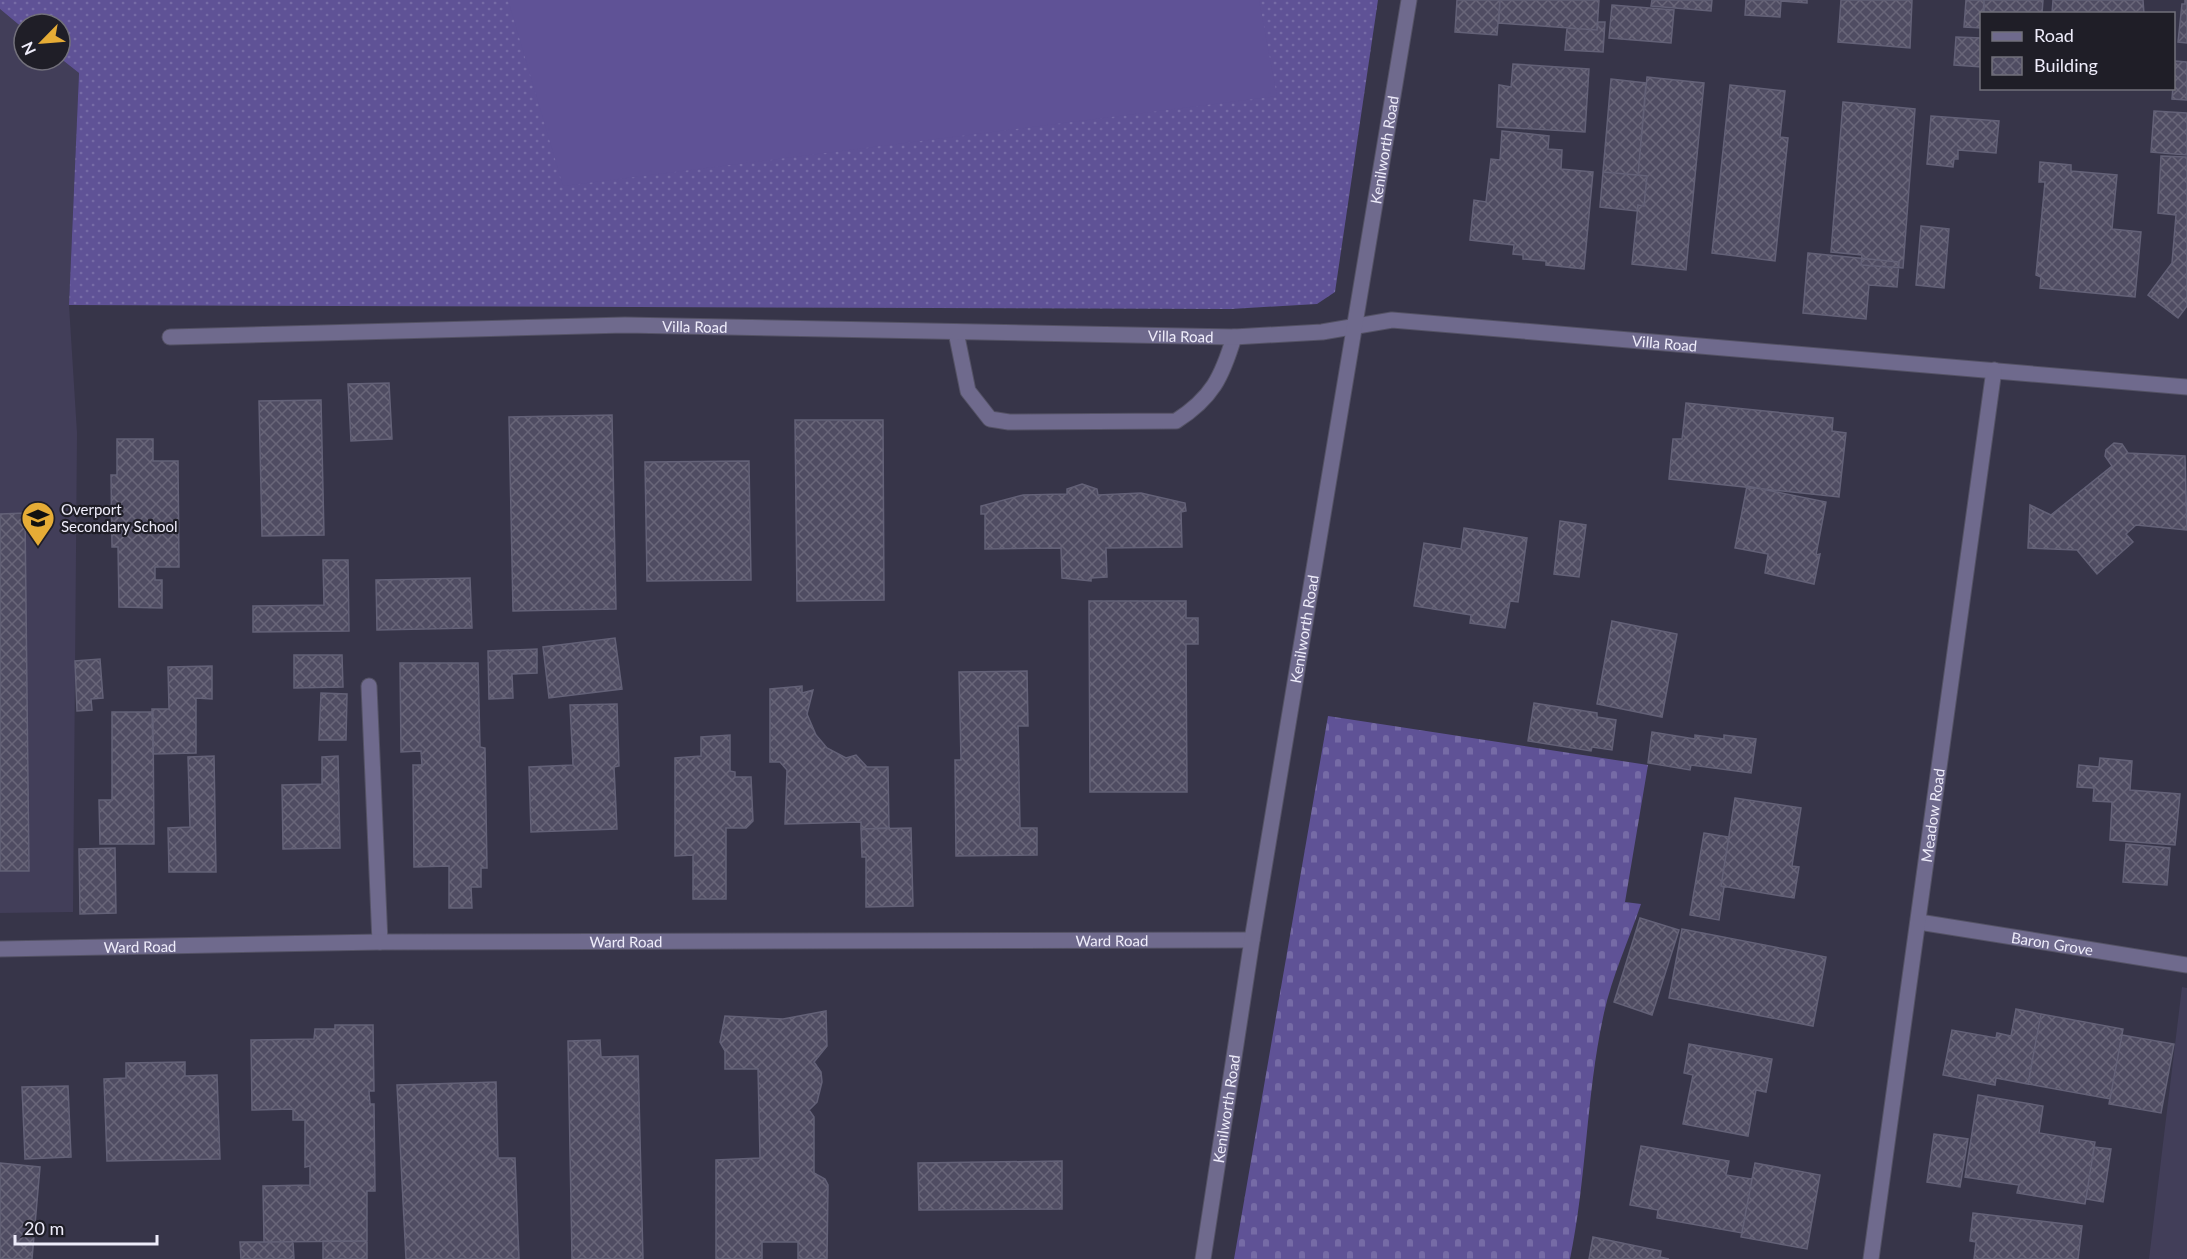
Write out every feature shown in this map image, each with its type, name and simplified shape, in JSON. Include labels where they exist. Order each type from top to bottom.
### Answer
[{"type":"street","name":"Kenilworth Road","points":[[1203,1259],[1252,940],[1409,0]]},
{"type":"street","name":"Villa Road","points":[[170,337],[625,325],[1234,337],[1322,332],[1392,320],[2187,387]]},
{"type":"street","points":[[956,332],[968,391],[990,419],[1009,422],[1176,421],[1197,407],[1213,389],[1225,366],[1234,337]]},
{"type":"street","name":"Meadow Road","points":[[1871,1259],[1994,370]]},
{"type":"street","points":[[369,686],[380,942]]},
{"type":"street","name":"Baron Grove","points":[[1919,922],[2187,965]]},
{"type":"street","name":"Ward Road","points":[[0,949],[380,942],[1252,940]]},
{"type":"shaded area","name":"Overport Secondary School","points":[[0,9],[12,19],[12,72],[72,72],[72,67],[79,73],[69,305],[77,433],[73,912],[0,913]]},
{"type":"shaded area","points":[[2182,987],[2187,988],[2187,1259],[2149,1259]]},
{"type":"green space","points":[[0,0],[1378,0],[1335,292],[1317,304],[1231,309],[69,305],[79,73],[72,67],[72,12],[12,12],[12,19],[0,9]]},
{"type":"green space","points":[[508,0],[1259,0],[1277,96],[563,186]]},
{"type":"green space","points":[[1328,716],[1648,765],[1625,902],[1641,904],[1616,972],[1604,1013],[1593,1074],[1580,1198],[1570,1259],[1234,1259]]},
{"type":"building","points":[[1457,0],[1500,0],[1497,35],[1455,32]]},
{"type":"building","points":[[1500,0],[1599,0],[1597,30],[1499,23]]},
{"type":"building","points":[[1652,0],[1712,0],[1711,11],[1651,6]]},
{"type":"building","points":[[1746,0],[1807,0],[1807,3],[1781,1],[1780,17],[1745,15]]},
{"type":"building","points":[[1841,0],[1912,0],[1910,48],[1838,42]]},
{"type":"building","points":[[1966,0],[1984,0],[1983,12],[1980,12],[1980,28],[1964,27]]},
{"type":"building","points":[[1984,0],[2043,0],[2042,12],[1984,12]]},
{"type":"building","points":[[2053,0],[2143,0],[2144,12],[2052,12]]},
{"type":"building","points":[[2187,0],[2187,43],[2178,42],[2182,4],[2185,4]]},
{"type":"building","points":[[1612,5],[1674,10],[1671,43],[1609,38]]},
{"type":"building","points":[[1598,22],[1605,22],[1603,52],[1565,50],[1567,28],[1597,30]]},
{"type":"building","points":[[1956,37],[1980,38],[1980,67],[1954,65]]},
{"type":"building","points":[[2175,61],[2187,62],[2187,100],[2172,99],[2173,90],[2175,90]]},
{"type":"building","points":[[1513,64],[1589,69],[1585,132],[1497,127],[1499,85],[1511,87]]},
{"type":"building","points":[[1647,77],[1704,83],[1686,270],[1632,264],[1638,205],[1644,206],[1647,176],[1638,175]]},
{"type":"building","points":[[1611,79],[1646,83],[1638,175],[1603,172]]},
{"type":"building","points":[[1730,85],[1785,91],[1780,137],[1788,138],[1775,261],[1712,253]]},
{"type":"building","points":[[1843,102],[1915,109],[1903,268],[1861,265],[1862,255],[1831,252]]},
{"type":"building","points":[[2154,111],[2187,113],[2187,155],[2151,152]]},
{"type":"building","points":[[1931,116],[1999,121],[1996,153],[1958,150],[1958,159],[1954,159],[1953,167],[1927,164]]},
{"type":"building","points":[[1502,131],[1549,136],[1548,149],[1562,150],[1561,169],[1593,172],[1584,269],[1546,265],[1546,261],[1523,259],[1523,255],[1513,254],[1514,245],[1470,240],[1474,200],[1486,202],[1491,159],[1500,160]]},
{"type":"building","points":[[2161,156],[2187,157],[2187,306],[2178,318],[2148,295],[2172,263],[2176,215],[2158,213]]},
{"type":"building","points":[[2040,162],[2071,165],[2071,171],[2117,175],[2112,229],[2141,232],[2135,297],[2040,288],[2041,277],[2036,275],[2045,182],[2039,182]]},
{"type":"building","points":[[1603,172],[1647,176],[1644,206],[1638,205],[1637,211],[1600,207]]},
{"type":"building","points":[[1921,226],[1949,229],[1944,288],[1916,285]]},
{"type":"building","points":[[1808,253],[1899,262],[1897,287],[1869,285],[1866,319],[1803,313]]},
{"type":"building","points":[[389,383],[392,439],[351,441],[348,384]]},
{"type":"building","points":[[321,400],[324,535],[262,536],[259,401]]},
{"type":"building","points":[[1686,403],[1833,418],[1832,431],[1846,433],[1839,497],[1669,479],[1673,439],[1682,439]]},
{"type":"building","points":[[612,415],[616,609],[513,611],[509,417]]},
{"type":"building","points":[[795,420],[883,420],[884,600],[797,601]]},
{"type":"building","points":[[117,439],[153,439],[153,461],[178,461],[179,567],[155,567],[155,580],[162,580],[162,608],[119,607],[118,547],[112,547],[111,475],[117,475]]},
{"type":"building","points":[[2114,443],[2122,444],[2128,453],[2185,456],[2187,530],[2136,525],[2126,534],[2133,542],[2097,574],[2077,550],[2028,548],[2030,505],[2051,515],[2112,466],[2105,456],[2106,450]]},
{"type":"building","points":[[749,461],[751,580],[647,581],[645,462]]},
{"type":"building","points":[[1082,484],[1097,489],[1098,495],[1141,493],[1185,503],[1186,511],[1181,512],[1182,547],[1106,548],[1107,577],[1091,578],[1091,581],[1062,578],[1061,548],[985,549],[985,514],[981,514],[981,506],[1023,495],[1067,494],[1067,489]]},
{"type":"building","points":[[1747,486],[1826,502],[1816,555],[1820,554],[1814,584],[1765,573],[1768,554],[1735,548]]},
{"type":"building","points":[[25,513],[29,871],[0,871],[0,514]]},
{"type":"building","points":[[1560,521],[1586,525],[1579,577],[1554,574]]},
{"type":"building","points":[[1464,528],[1527,538],[1518,602],[1510,601],[1505,628],[1470,623],[1471,615],[1414,606],[1424,543],[1461,549]]},
{"type":"building","points":[[323,560],[348,560],[349,631],[253,632],[253,606],[324,605]]},
{"type":"building","points":[[470,578],[472,628],[377,630],[376,580]]},
{"type":"building","points":[[1089,601],[1186,601],[1186,618],[1198,618],[1198,644],[1186,644],[1187,792],[1090,792]]},
{"type":"building","points":[[1612,621],[1677,634],[1662,717],[1597,704]]},
{"type":"building","points":[[615,638],[622,689],[549,698],[543,647]]},
{"type":"building","points":[[537,649],[537,673],[512,674],[513,698],[489,699],[488,651]]},
{"type":"building","points":[[294,655],[342,655],[343,687],[294,688]]},
{"type":"building","points":[[100,659],[103,698],[91,699],[92,710],[77,711],[75,661]]},
{"type":"building","points":[[400,663],[478,663],[480,747],[485,748],[487,868],[481,868],[481,887],[471,887],[472,908],[449,908],[449,866],[414,867],[413,765],[422,765],[421,751],[401,752]]},
{"type":"building","points":[[212,666],[212,699],[196,698],[196,753],[153,754],[152,709],[169,709],[168,667]]},
{"type":"building","points":[[1027,671],[1028,726],[1018,726],[1020,828],[1037,828],[1037,855],[956,856],[955,760],[961,760],[959,672]]},
{"type":"building","points":[[802,686],[802,693],[813,690],[807,714],[816,735],[827,748],[846,758],[856,755],[867,767],[888,767],[889,828],[861,829],[861,822],[785,824],[787,770],[780,762],[770,762],[770,689]]},
{"type":"building","points":[[321,693],[347,694],[346,740],[319,740]]},
{"type":"building","points":[[1534,703],[1597,713],[1597,717],[1616,720],[1612,750],[1592,747],[1591,751],[1528,741]]},
{"type":"building","points":[[617,704],[619,766],[614,767],[617,829],[531,832],[529,767],[573,765],[570,705]]},
{"type":"building","points":[[112,712],[153,712],[154,844],[100,844],[99,800],[112,800]]},
{"type":"building","points":[[1652,732],[1695,739],[1695,735],[1724,739],[1724,735],[1756,739],[1751,773],[1691,765],[1690,770],[1648,763]]},
{"type":"building","points":[[730,735],[730,771],[735,772],[735,777],[751,777],[753,821],[746,828],[726,828],[726,899],[693,899],[693,855],[675,856],[675,758],[701,756],[701,737]]},
{"type":"building","points":[[214,756],[216,872],[169,872],[168,828],[190,827],[188,757]]},
{"type":"building","points":[[338,756],[340,848],[283,849],[282,785],[322,784],[322,757]]},
{"type":"building","points":[[2100,758],[2132,761],[2130,790],[2180,794],[2175,845],[2110,840],[2112,802],[2093,801],[2094,788],[2077,787],[2079,765],[2099,767]]},
{"type":"building","points":[[1735,798],[1801,808],[1792,866],[1799,867],[1794,898],[1721,886]]},
{"type":"building","points":[[911,828],[913,906],[866,907],[866,857],[862,857],[861,829]]},
{"type":"building","points":[[1704,833],[1729,837],[1721,886],[1724,887],[1719,920],[1690,915]]},
{"type":"building","points":[[2126,844],[2170,848],[2167,885],[2123,882]]},
{"type":"building","points":[[115,848],[116,913],[80,914],[79,849]]},
{"type":"building","points":[[1640,918],[1679,930],[1652,1015],[1614,1002]]},
{"type":"building","points":[[1682,929],[1826,957],[1813,1026],[1669,998]]},
{"type":"building","points":[[2016,1009],[2041,1014],[2028,1084],[1996,1078],[1995,1085],[1943,1075],[1952,1030],[1996,1038],[1997,1033],[2011,1036]]},
{"type":"building","points":[[826,1011],[827,1046],[814,1062],[821,1072],[822,1082],[817,1102],[809,1110],[814,1117],[814,1173],[825,1179],[828,1185],[827,1259],[798,1259],[798,1242],[762,1242],[762,1259],[716,1259],[716,1160],[760,1158],[758,1069],[725,1069],[725,1051],[720,1042],[725,1016],[783,1019]]},
{"type":"building","points":[[2041,1014],[2123,1029],[2110,1099],[2028,1084]]},
{"type":"building","points":[[335,1025],[373,1025],[374,1091],[369,1091],[370,1104],[374,1104],[375,1191],[367,1191],[367,1241],[264,1242],[263,1186],[310,1185],[310,1166],[305,1167],[305,1120],[293,1120],[293,1109],[252,1110],[251,1040],[314,1039],[315,1029],[335,1029]]},
{"type":"building","points":[[2122,1035],[2174,1044],[2161,1113],[2109,1104]]},
{"type":"building","points":[[600,1040],[601,1057],[638,1056],[643,1259],[572,1259],[568,1041]]},
{"type":"building","points":[[1689,1044],[1772,1059],[1766,1092],[1756,1090],[1748,1136],[1683,1124],[1693,1075],[1684,1073]]},
{"type":"building","points":[[185,1062],[185,1076],[217,1075],[220,1159],[107,1161],[104,1079],[126,1078],[126,1063]]},
{"type":"building","points":[[496,1082],[498,1158],[515,1158],[519,1259],[406,1259],[397,1085]]},
{"type":"building","points":[[68,1086],[71,1157],[25,1159],[22,1087]]},
{"type":"building","points":[[1978,1095],[2043,1106],[2039,1133],[2095,1142],[2085,1204],[2017,1193],[2019,1185],[1965,1177]]},
{"type":"building","points":[[1934,1134],[1968,1139],[1960,1187],[1927,1182]]},
{"type":"building","points":[[1641,1146],[1729,1161],[1726,1175],[1752,1179],[1742,1233],[1657,1218],[1658,1210],[1630,1205]]},
{"type":"building","points":[[2094,1147],[2111,1149],[2103,1202],[2086,1199]]},
{"type":"building","points":[[1062,1161],[1062,1209],[919,1210],[918,1163]]},
{"type":"building","points":[[0,1163],[40,1167],[32,1259],[0,1259]]},
{"type":"building","points":[[1755,1163],[1820,1175],[1807,1249],[1741,1237]]},
{"type":"building","points":[[1973,1213],[2082,1226],[2078,1259],[1974,1259],[1976,1242],[1970,1241]]},
{"type":"building","points":[[1593,1237],[1661,1251],[1660,1257],[1669,1259],[1589,1259]]},
{"type":"building","points":[[323,1241],[367,1241],[367,1259],[323,1259]]},
{"type":"building","points":[[240,1242],[293,1242],[294,1259],[241,1259]]},
{"type":"place","name":"Overport Secondary School","points":[[38,547]]}]
